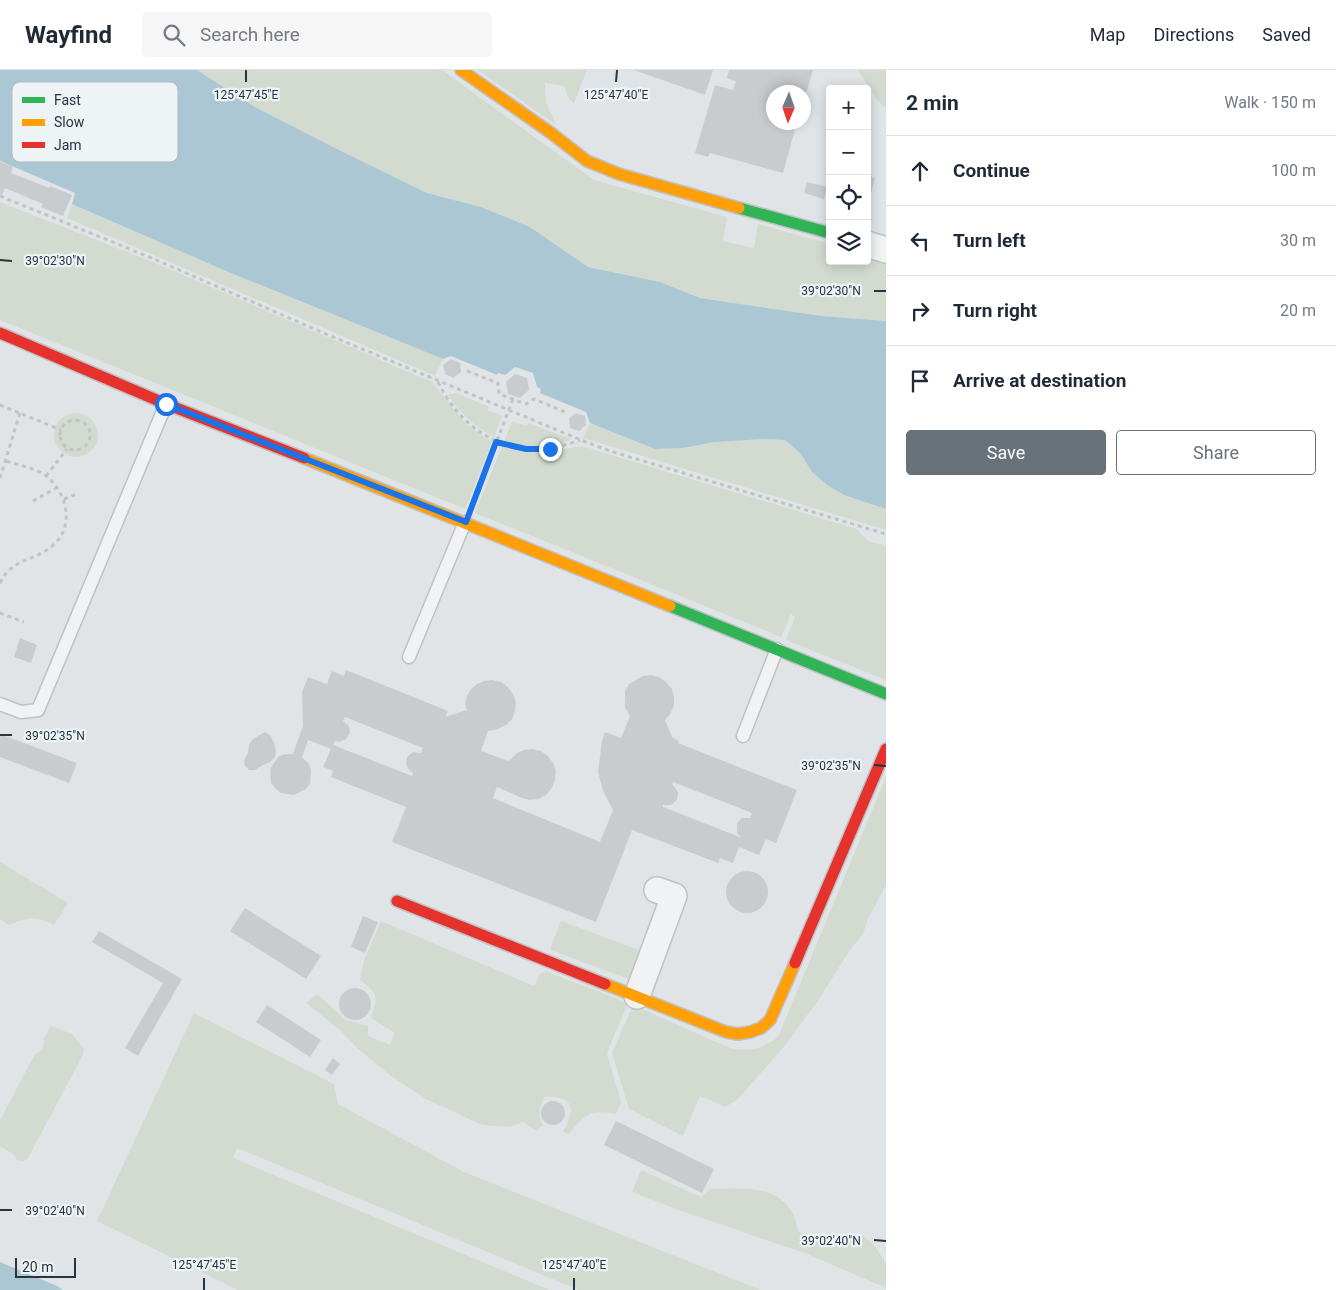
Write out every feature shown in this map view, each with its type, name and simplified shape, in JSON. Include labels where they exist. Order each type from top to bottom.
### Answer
[{"type":"street","points":[[461,70],[586,160],[619,174],[826,232]]},
{"type":"street","points":[[871,245],[886,250]]},
{"type":"street","points":[[0,333],[166,404],[466,522],[886,694]]},
{"type":"street","points":[[397,901],[734,1034],[749,1032],[765,1025],[770,1020],[886,748]]},
{"type":"street","points":[[637,996],[674,896],[657,890]]},
{"type":"lane","points":[[0,704],[21,712],[38,710],[166,404]]},
{"type":"lane","points":[[409,658],[466,522]]},
{"type":"lane","points":[[743,736],[777,650]]},
{"type":"path","points":[[0,196],[154,259],[580,440],[886,534]]},
{"type":"path","points":[[467,371],[498,383],[500,394],[526,404],[534,399],[566,412]]},
{"type":"path","points":[[438,381],[452,405],[469,424],[496,442],[526,449],[550,449],[580,440]]},
{"type":"path","points":[[466,522],[513,399]]},
{"type":"path","points":[[0,405],[60,430]]},
{"type":"path","points":[[0,478],[20,413]]},
{"type":"path","points":[[77,420],[84,422],[89,427],[91,433],[87,446],[81,450],[67,449],[62,444],[60,430],[64,424],[77,420]]},
{"type":"path","points":[[46,476],[67,449]]},
{"type":"path","points":[[0,583],[4,574],[13,566],[51,548],[60,538],[65,526],[66,512],[64,499],[46,476],[6,461]]},
{"type":"path","points":[[33,502],[56,488]]},
{"type":"path","points":[[64,499],[78,494]]},
{"type":"path","points":[[0,613],[24,622]]},
{"type":"shaded area","points":[[197,70],[442,70],[594,180],[727,217],[723,241],[754,248],[758,224],[826,243],[826,265],[871,265],[871,254],[886,258],[886,321],[822,316],[700,298],[660,282],[588,267],[530,227],[481,207],[427,193],[255,107]]},
{"type":"shaded area","points":[[478,70],[587,70],[574,103],[569,99],[564,86],[545,83],[546,102],[556,125]]},
{"type":"shaded area","points":[[858,70],[886,70],[886,109],[871,91],[871,85],[867,85]]},
{"type":"shaded area","points":[[0,202],[153,262],[432,382],[466,424],[492,442],[465,509],[0,320]]},
{"type":"shaded area","points":[[72,204],[226,271],[443,359],[435,376],[67,218]]},
{"type":"shaded area","points":[[456,393],[489,407],[487,410],[502,416],[494,437],[480,429],[462,414],[448,395]]},
{"type":"shaded area","points":[[72,413],[80,413],[92,419],[98,435],[92,451],[80,457],[72,457],[60,451],[54,439],[54,431],[60,419]]},
{"type":"shaded area","points":[[512,421],[527,426],[528,423],[571,439],[564,443],[547,447],[504,442]]},
{"type":"shaded area","points":[[590,423],[655,449],[683,448],[715,442],[764,439],[785,440],[800,453],[812,472],[844,495],[886,509],[886,530],[583,438]]},
{"type":"shaded area","points":[[502,446],[532,451],[552,451],[582,446],[857,529],[868,541],[886,546],[886,680],[786,640],[795,617],[791,614],[781,637],[475,513]]},
{"type":"shaded area","points":[[886,777],[886,885],[868,919],[863,934],[783,1048],[737,1100],[725,1107],[700,1096],[683,1136],[629,1109],[612,1053],[633,1005],[730,1048],[755,1049],[778,1037]]},
{"type":"shaded area","points":[[0,862],[68,903],[54,925],[42,920],[32,919],[22,920],[9,925],[0,919]]},
{"type":"shaded area","points":[[381,921],[534,986],[540,974],[545,971],[628,1003],[607,1053],[621,1102],[616,1114],[594,1113],[589,1115],[569,1134],[563,1132],[570,1116],[570,1106],[563,1099],[545,1097],[540,1111],[543,1125],[537,1131],[522,1122],[510,1127],[482,1125],[426,1099],[391,1076],[357,1048],[340,1030],[306,1003],[317,994],[346,1020],[368,1026],[368,1036],[390,1045],[395,1033],[371,1018],[375,996],[360,980],[364,960]]},
{"type":"shaded area","points":[[561,921],[642,951],[634,981],[551,950]]},
{"type":"shaded area","points":[[194,1013],[334,1084],[338,1104],[464,1172],[761,1290],[579,1290],[237,1148],[233,1158],[550,1290],[238,1290],[97,1221]]},
{"type":"shaded area","points":[[51,1026],[72,1034],[84,1049],[83,1055],[28,1158],[24,1161],[17,1160],[13,1154],[0,1146],[0,1120],[35,1054],[42,1050],[43,1039]]},
{"type":"shaded area","points":[[641,1170],[701,1197],[710,1189],[745,1188],[768,1193],[787,1205],[795,1218],[798,1231],[810,1238],[845,1242],[862,1235],[875,1246],[886,1263],[886,1288],[807,1254],[632,1192]]},
{"type":"water","points":[[0,70],[197,70],[255,107],[427,193],[481,207],[530,227],[588,267],[660,282],[700,298],[822,316],[886,321],[886,509],[844,495],[827,485],[812,472],[800,453],[785,440],[764,439],[715,442],[683,448],[655,449],[590,423],[586,412],[540,393],[541,389],[537,387],[533,373],[515,367],[505,375],[498,373],[497,375],[451,356],[443,359],[226,271],[72,204],[75,193],[0,161]]},
{"type":"water","points":[[0,1262],[57,1286],[63,1290],[0,1290]]},
{"type":"building","points":[[634,70],[713,70],[705,95]]},
{"type":"building","points":[[729,70],[813,70],[808,85],[766,85],[766,130],[795,130],[783,173],[710,153],[708,157],[695,153],[715,85],[733,90],[736,81],[727,78]]},
{"type":"building","points":[[0,162],[13,167],[11,173],[72,195],[63,216],[41,207],[43,204],[5,188],[2,195],[0,194]]},
{"type":"building","points":[[871,177],[875,178],[871,193]]},
{"type":"building","points":[[807,182],[826,187],[824,199],[804,193]]},
{"type":"building","points":[[451,359],[460,363],[461,372],[453,378],[445,374],[443,365]]},
{"type":"building","points":[[515,374],[527,378],[529,390],[520,398],[508,394],[506,382]]},
{"type":"building","points":[[576,413],[585,416],[586,425],[579,431],[570,428],[569,418]]},
{"type":"building","points":[[20,638],[37,645],[31,663],[14,657]]},
{"type":"building","points":[[346,670],[448,711],[445,717],[467,710],[465,704],[467,696],[477,684],[492,680],[501,682],[513,694],[516,702],[515,711],[512,719],[506,725],[488,731],[481,751],[509,761],[517,753],[524,750],[541,751],[548,756],[556,771],[552,788],[546,795],[538,799],[522,798],[497,787],[493,798],[600,842],[613,810],[603,791],[598,772],[602,741],[605,732],[621,738],[630,716],[625,707],[625,691],[629,684],[643,676],[659,677],[672,689],[674,706],[665,720],[672,737],[679,741],[678,743],[797,790],[776,843],[766,839],[759,855],[739,847],[733,863],[720,858],[718,863],[632,830],[596,922],[392,842],[406,807],[331,777],[333,771],[323,767],[331,749],[308,740],[302,757],[309,764],[311,770],[310,784],[306,789],[294,795],[281,793],[275,788],[271,783],[270,769],[278,757],[285,754],[293,754],[303,726],[302,692],[308,677],[327,684],[332,671],[344,676]],"holes":[[[345,717],[423,748],[421,753],[413,752],[407,757],[406,764],[413,773],[412,776],[333,745],[335,741],[339,742],[346,739],[350,733],[349,726],[343,721]],[[673,782],[752,813],[750,818],[742,818],[737,823],[737,833],[742,838],[663,807],[663,805],[671,805],[677,800],[678,793],[672,784]]]},
{"type":"building","points":[[265,732],[271,736],[275,745],[275,757],[255,770],[249,770],[245,766],[244,760],[248,753],[249,744],[253,739]]},
{"type":"building","points":[[0,734],[77,763],[69,783],[0,757]]},
{"type":"building","points":[[747,871],[762,877],[768,892],[762,907],[747,913],[732,907],[726,892],[732,877]]},
{"type":"building","points":[[245,908],[321,956],[306,979],[230,931]]},
{"type":"building","points":[[363,916],[378,922],[365,953],[351,947]]},
{"type":"building","points":[[99,931],[182,979],[138,1056],[125,1048],[163,983],[92,942]]},
{"type":"building","points":[[355,988],[361,989],[366,993],[370,998],[370,1010],[366,1015],[361,1019],[355,1020],[349,1019],[344,1015],[340,1010],[339,1004],[340,998],[344,993],[349,989]]},
{"type":"building","points":[[267,1005],[321,1040],[310,1057],[256,1022]]},
{"type":"building","points":[[333,1058],[340,1064],[332,1075],[325,1070]]},
{"type":"building","points":[[553,1101],[562,1104],[565,1113],[562,1122],[553,1125],[544,1122],[541,1113],[544,1104]]},
{"type":"building","points":[[616,1121],[714,1169],[702,1193],[604,1145]]},
{"type":"traffic: fast","points":[[739,208],[826,232]]},
{"type":"traffic: fast","points":[[670,606],[886,694]]},
{"type":"traffic: slow","points":[[461,70],[551,133],[587,161],[619,174],[739,208]]},
{"type":"traffic: slow","points":[[304,458],[670,606]]},
{"type":"traffic: slow","points":[[605,984],[726,1032],[738,1034],[761,1028],[770,1020],[795,963]]},
{"type":"traffic: jam","points":[[0,333],[166,404],[304,458]]},
{"type":"traffic: jam","points":[[795,963],[886,749]]},
{"type":"traffic: jam","points":[[397,901],[605,984]]},
{"type":"route","points":[[166,404],[466,522],[496,442],[526,449],[550,449]]}]
